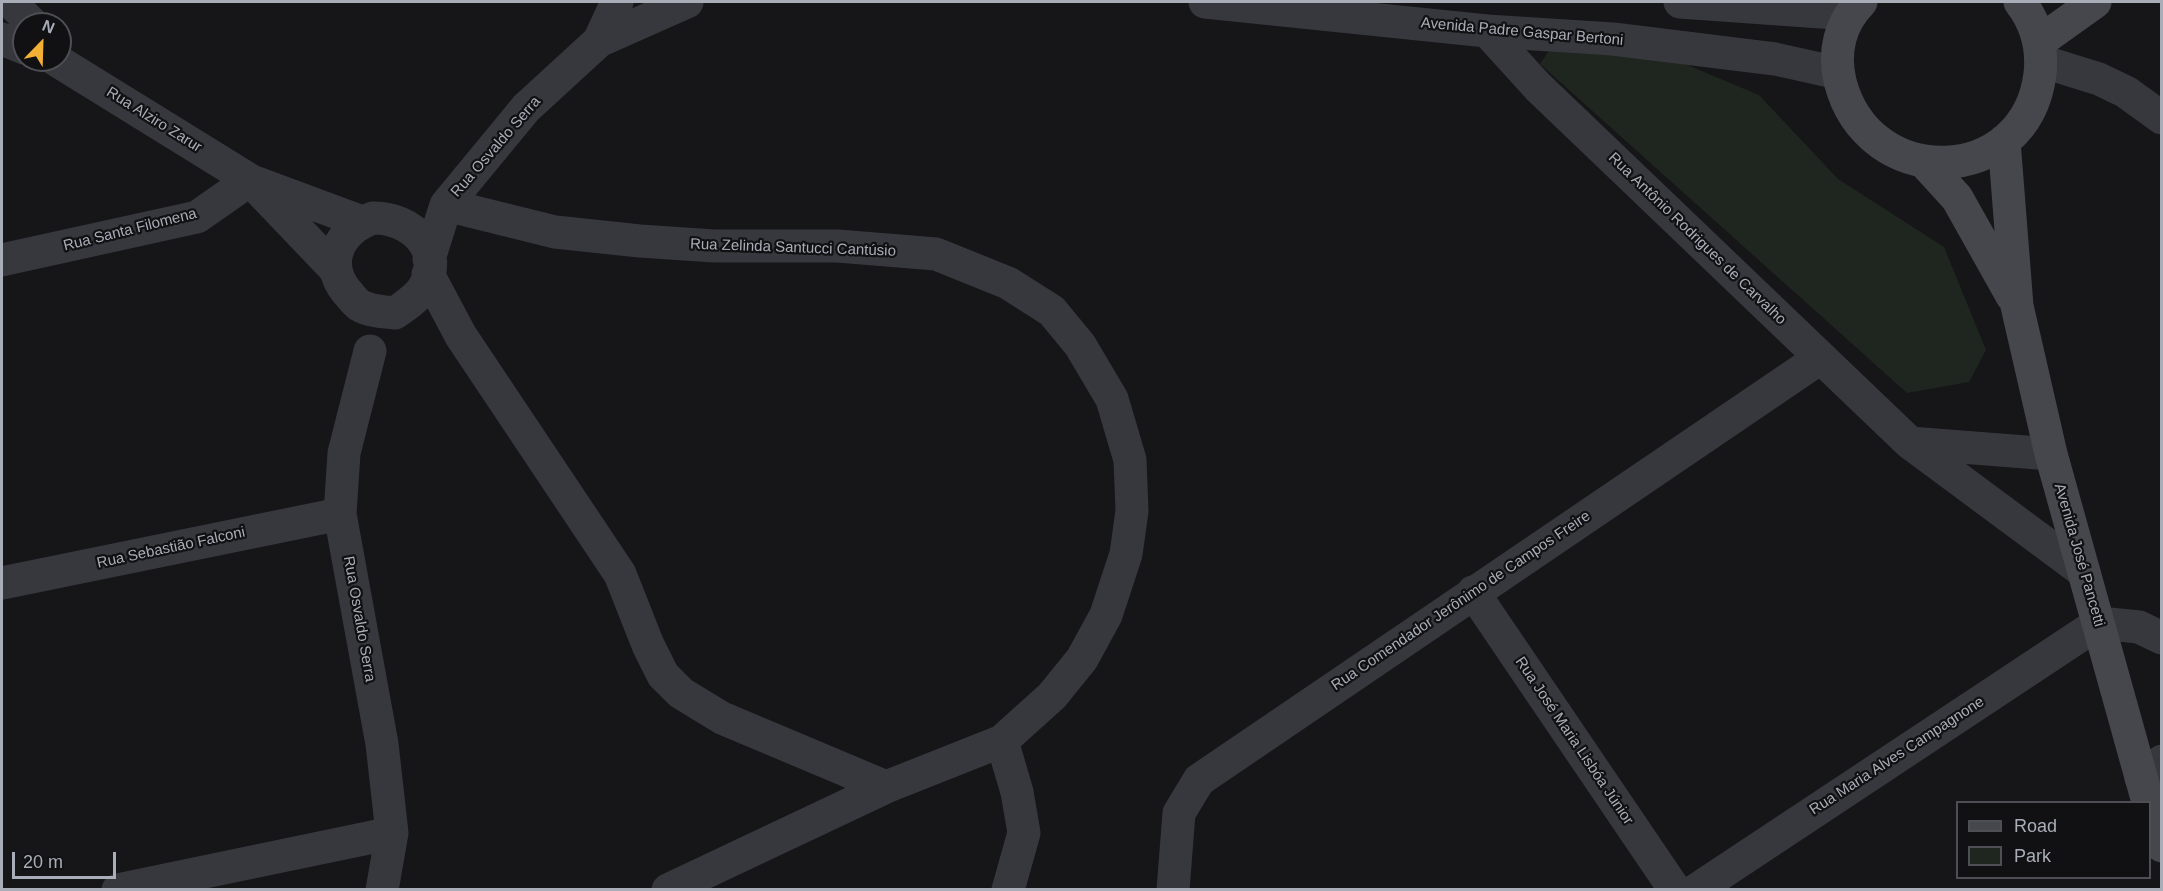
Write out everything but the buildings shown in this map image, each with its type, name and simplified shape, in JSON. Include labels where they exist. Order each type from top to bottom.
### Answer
[{"type":"main road","points":[[1855,8],[1839,42],[1838,73],[1844,99],[1858,122],[1870,135],[1899,155],[1925,162],[1962,160],[1980,155],[2004,141],[2020,124],[2032,105],[2039,84],[2040,52],[2029,14],[2020,2]]},
{"type":"main road","points":[[2040,52],[2095,2]]},
{"type":"main road","name":"Avenida José Pancetti","points":[[2004,141],[2017,306],[2051,454],[2098,623],[2150,787],[2162,846]]},
{"type":"main road","name":"Avenida José Pancetti","points":[[1925,162],[1957,198],[2017,306]]},
{"type":"street","points":[[599,41],[617,2]]},
{"type":"street","points":[[599,41],[687,2]]},
{"type":"street","name":"Avenida Padre Gaspar Bertoni","points":[[1205,2],[1487,31],[1613,39],[1775,59],[1838,73]]},
{"type":"street","points":[[1680,2],[1855,8]]},
{"type":"street","name":"Rua Antônio Rodrigues de Carvalho","points":[[1487,31],[1538,87],[1910,443],[2084,572]]},
{"type":"street","name":"Rua Osvaldo Serra","points":[[429,266],[446,205],[526,108],[599,41]]},
{"type":"street","points":[[2040,52],[2126,92],[2162,118]]},
{"type":"street","name":"Rua Alziro Zarur","points":[[72,70],[250,180],[362,222]]},
{"type":"street","name":"Rua Alziro Zarur","points":[[250,180],[335,269]]},
{"type":"street","name":"Rua Santa Filomena","points":[[2,260],[197,217],[250,180]]},
{"type":"street","name":"Rua Osvaldo Serra","points":[[403,222],[446,205]]},
{"type":"street","name":"Rua Zelinda Santucci Cantúsio","points":[[446,205],[555,232],[640,242],[714,246],[838,246],[936,254],[1008,283],[1052,312],[1080,345],[1112,399],[1130,460],[1132,511],[1126,554],[1109,605],[1082,659],[1052,696],[1002,741],[886,787]]},
{"type":"street","points":[[461,336],[399,310],[378,312],[357,304],[338,280],[335,269],[339,246],[352,228],[373,218],[388,218],[403,222],[420,238],[429,266],[461,336],[620,574],[648,645],[663,675],[681,693],[722,718],[886,787]]},
{"type":"street","points":[[399,310],[424,287],[429,266]]},
{"type":"street","name":"Rua Osvaldo Serra","points":[[357,304],[370,351]]},
{"type":"street","name":"Rua Osvaldo Serra","points":[[382,890],[392,834],[382,744],[340,514],[344,453],[370,351],[399,310]]},
{"type":"street","name":"Rua Comendador Jerônimo de Campos Freire","points":[[1173,890],[1179,813],[1198,780],[1820,358]]},
{"type":"street","points":[[1910,443],[2051,454]]},
{"type":"street","name":"Rua Sebastião Falconi","points":[[2,583],[340,514]]},
{"type":"street","name":"Rua José Maria Lisbóa Júnior","points":[[1473,592],[1675,890]]},
{"type":"street","points":[[2098,623],[2139,627],[2162,638]]},
{"type":"street","name":"Rua Maria Alves Campagnone","points":[[1696,890],[2098,623]]},
{"type":"street","points":[[1002,741],[1017,792],[1024,833],[1008,890]]},
{"type":"street","points":[[668,890],[886,787]]},
{"type":"street","points":[[118,890],[392,834]]},
{"type":"green space","points":[[1555,42],[1680,62],[1759,95],[1838,179],[1944,247],[1986,350],[1969,382],[1907,393],[1540,64]]}]
